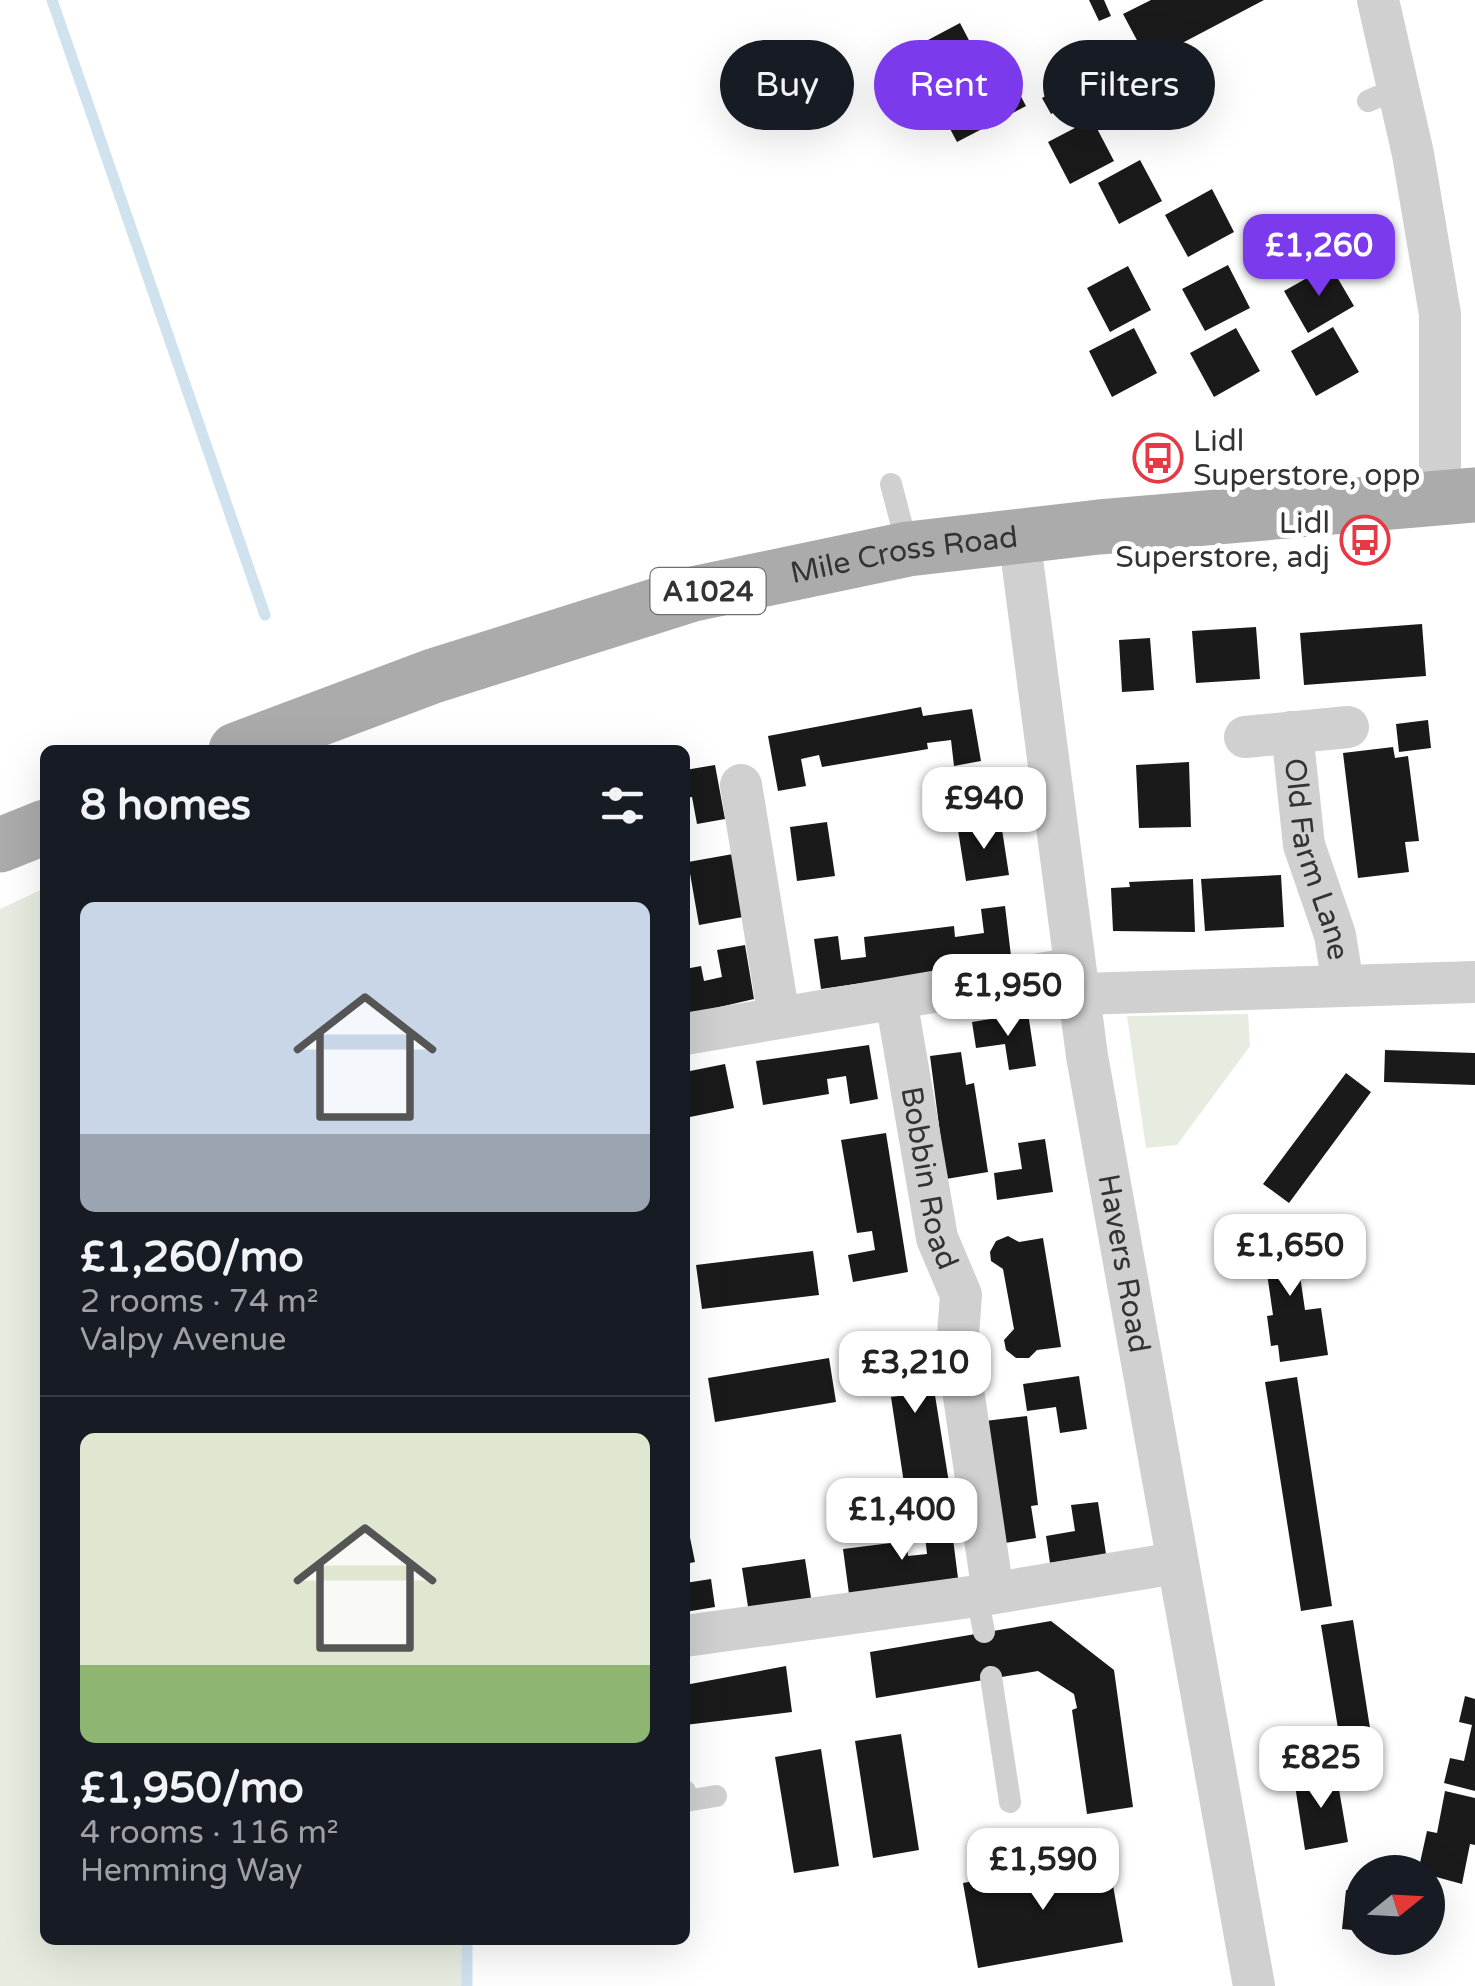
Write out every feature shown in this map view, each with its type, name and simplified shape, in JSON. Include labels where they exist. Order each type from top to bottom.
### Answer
[{"type":"main road","name":"Mile Cross Road","points":[[249,745],[433,676],[693,594],[908,549],[1252,512],[1458,498]]},
{"type":"main road","points":[[0,845],[40,829]]},
{"type":"street","points":[[1378,0],[1383,95],[1440,314],[1458,498]]},
{"type":"street","name":"Havers Road","points":[[1019,536],[1077,981],[1176,1562],[1254,1986]]},
{"type":"street","name":"Old Farm Lane","points":[[1245,737],[1348,726]]},
{"type":"street","name":"Old Farm Lane","points":[[1292,732],[1304,845],[1334,935],[1342,985]]},
{"type":"street","points":[[741,785],[779,1017]]},
{"type":"street","name":"Old Farm Lane","points":[[690,1033],[896,999],[1077,981],[1342,985],[1475,982]]},
{"type":"street","name":"Bobbin Road","points":[[896,999],[937,1238],[961,1295],[957,1349],[985,1607]]},
{"type":"street","points":[[690,1636],[985,1607],[1176,1562]]},
{"type":"lane","points":[[891,484],[908,549]]},
{"type":"lane","points":[[991,1678],[1010,1802]]},
{"type":"lane","points":[[690,1800],[716,1796]]},
{"type":"shaded area","points":[[40,890],[40,1945],[467,1945],[467,1986],[0,1986],[0,909]]},
{"type":"shaded area","points":[[1248,1014],[1250,1046],[1177,1145],[1146,1148],[1127,1016]]},
{"type":"building","points":[[1089,0],[1104,0],[1111,16],[1099,21]]},
{"type":"building","points":[[1151,0],[1264,0],[1188,40],[1137,40],[1123,14]]},
{"type":"building","points":[[960,23],[969,40],[928,40]]},
{"type":"building","points":[[951,130],[980,130],[957,142]]},
{"type":"building","points":[[1071,130],[1098,130],[1114,161],[1070,184],[1048,142]]},
{"type":"building","points":[[1140,160],[1162,201],[1119,224],[1098,183]]},
{"type":"building","points":[[1212,189],[1234,232],[1188,257],[1165,215]]},
{"type":"building","points":[[1228,265],[1250,308],[1205,331],[1182,289]]},
{"type":"building","points":[[1330,265],[1354,306],[1308,333],[1284,291]]},
{"type":"building","points":[[1128,266],[1151,310],[1110,332],[1087,288]]},
{"type":"building","points":[[1333,327],[1359,372],[1316,396],[1291,351]]},
{"type":"building","points":[[1134,328],[1157,373],[1112,397],[1089,351]]},
{"type":"building","points":[[1236,328],[1260,371],[1214,397],[1190,353]]},
{"type":"building","points":[[1422,624],[1426,676],[1304,685],[1300,633]]},
{"type":"building","points":[[1256,627],[1260,679],[1196,683],[1192,631]]},
{"type":"building","points":[[1150,638],[1154,690],[1122,692],[1119,640]]},
{"type":"building","points":[[921,707],[923,716],[972,709],[981,761],[954,766],[951,740],[927,743],[928,749],[822,767],[819,755],[801,759],[806,786],[778,791],[768,736]]},
{"type":"building","points":[[1428,720],[1431,748],[1399,752],[1396,724]]},
{"type":"building","points":[[1393,747],[1395,758],[1408,756],[1419,841],[1405,842],[1409,872],[1358,878],[1343,753]]},
{"type":"building","points":[[1189,762],[1191,827],[1139,828],[1136,765]]},
{"type":"building","points":[[715,765],[725,819],[697,824],[690,797],[690,769]]},
{"type":"building","points":[[997,789],[1000,815],[958,822],[954,796]]},
{"type":"building","points":[[827,822],[835,876],[797,881],[790,827]]},
{"type":"building","points":[[1001,823],[1009,875],[966,881],[958,830]]},
{"type":"building","points":[[733,854],[743,917],[699,925],[690,862]]},
{"type":"building","points":[[1281,875],[1284,927],[1205,931],[1201,879]]},
{"type":"building","points":[[1193,879],[1195,932],[1113,931],[1111,888],[1130,887],[1129,882]]},
{"type":"building","points":[[1005,906],[1011,956],[959,963],[959,969],[821,989],[814,939],[838,936],[841,960],[866,957],[864,937],[954,926],[955,937],[984,933],[981,909]]},
{"type":"building","points":[[745,945],[754,999],[690,1014],[690,968],[701,966],[704,981],[722,977],[717,950]]},
{"type":"building","points":[[1028,1013],[1036,1066],[1009,1070],[1005,1044],[976,1048],[972,1022]]},
{"type":"building","points":[[869,1045],[878,1099],[850,1104],[846,1076],[827,1079],[829,1094],[763,1105],[756,1061]]},
{"type":"building","points":[[1385,1050],[1475,1053],[1475,1085],[1384,1082]]},
{"type":"building","points":[[961,1052],[966,1085],[974,1083],[988,1172],[946,1179],[930,1056]]},
{"type":"building","points":[[725,1064],[734,1108],[690,1117],[690,1071]]},
{"type":"building","points":[[1346,1073],[1371,1092],[1289,1203],[1263,1184]]},
{"type":"building","points":[[886,1133],[908,1272],[853,1282],[848,1255],[875,1250],[872,1231],[857,1233],[841,1140]]},
{"type":"building","points":[[1045,1139],[1053,1192],[997,1200],[994,1173],[1022,1169],[1018,1143]]},
{"type":"building","points":[[1292,1221],[1305,1310],[1321,1308],[1328,1355],[1280,1362],[1278,1345],[1271,1346],[1267,1316],[1273,1315],[1260,1225]]},
{"type":"building","points":[[1008,1236],[1019,1242],[1043,1238],[1061,1347],[1037,1350],[1029,1358],[1016,1358],[1006,1350],[1004,1340],[1014,1329],[1003,1269],[991,1261],[990,1252],[996,1241]]},
{"type":"building","points":[[813,1251],[819,1295],[702,1309],[696,1265]]},
{"type":"building","points":[[927,1345],[949,1483],[905,1490],[891,1397],[906,1395],[903,1376],[876,1380],[872,1352]]},
{"type":"building","points":[[829,1358],[836,1402],[715,1422],[708,1378]]},
{"type":"building","points":[[1079,1376],[1087,1429],[1060,1433],[1056,1407],[1027,1411],[1023,1384]]},
{"type":"building","points":[[1297,1377],[1332,1606],[1301,1611],[1265,1382]]},
{"type":"building","points":[[1027,1416],[1038,1505],[1031,1506],[1036,1538],[1005,1543],[985,1421]]},
{"type":"building","points":[[1098,1502],[1106,1554],[1050,1563],[1046,1536],[1075,1531],[1071,1505]]},
{"type":"building","points":[[951,1523],[958,1578],[849,1594],[843,1549],[907,1541],[908,1556],[927,1554],[924,1526]]},
{"type":"building","points":[[690,1538],[695,1562],[690,1563]]},
{"type":"building","points":[[805,1559],[812,1604],[749,1613],[742,1568]]},
{"type":"building","points":[[711,1579],[715,1607],[690,1611],[690,1582]]},
{"type":"building","points":[[1353,1620],[1375,1760],[1344,1765],[1321,1625]]},
{"type":"building","points":[[1051,1621],[1114,1670],[1133,1807],[1087,1814],[1072,1710],[1077,1708],[1074,1694],[1038,1671],[876,1698],[870,1652]]},
{"type":"building","points":[[786,1666],[792,1712],[690,1724],[690,1684]]},
{"type":"building","points":[[1465,1696],[1475,1699],[1475,1791],[1444,1783],[1450,1758],[1464,1761],[1472,1725],[1459,1722]]},
{"type":"building","points":[[901,1734],[919,1850],[873,1858],[855,1741]]},
{"type":"building","points":[[821,1749],[839,1866],[794,1873],[775,1757]]},
{"type":"building","points":[[1336,1772],[1348,1842],[1305,1850],[1294,1779]]},
{"type":"building","points":[[1445,1791],[1475,1798],[1475,1845],[1470,1844],[1462,1884],[1445,1879],[1445,1855],[1422,1855],[1427,1831],[1437,1833]]},
{"type":"building","points":[[1108,1857],[1123,1942],[978,1968],[963,1883]]},
{"type":"waterway","points":[[52,0],[265,615]]},
{"type":"waterway","points":[[467,1945],[467,1986]]},
{"type":"place","name":"Lidl Superstore, opp","points":[[1158,458]]},
{"type":"place","name":"Lidl Superstore, adj","points":[[1365,540]]}]
